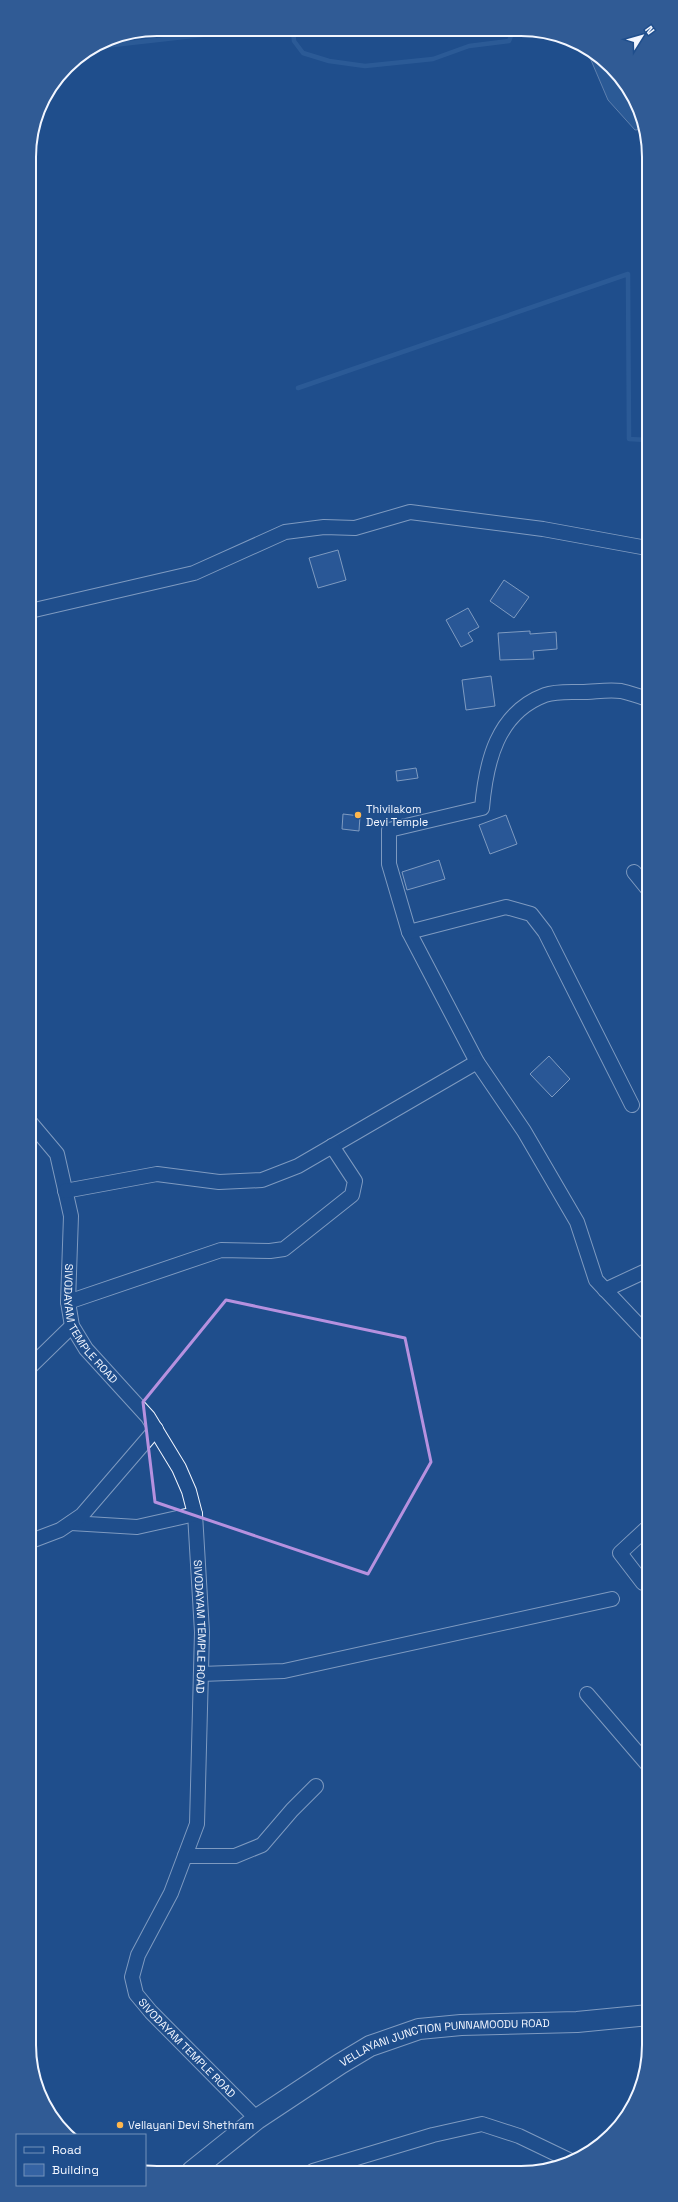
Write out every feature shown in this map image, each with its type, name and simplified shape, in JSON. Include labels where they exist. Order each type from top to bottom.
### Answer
[{"type":"street","points":[[36,609],[194,573],[285,532],[324,527],[355,528],[410,512],[543,529],[642,547]]},
{"type":"street","points":[[642,698],[620,691],[567,692],[546,695],[522,706],[504,728],[491,754],[484,782],[482,808],[389,830],[389,864],[409,932],[477,1062],[524,1132],[577,1222],[596,1280],[642,1329]]},
{"type":"street","points":[[634,872],[642,882]]},
{"type":"street","points":[[409,932],[506,908],[531,914],[545,932],[632,1105]]},
{"type":"street","points":[[65,1191],[157,1174],[218,1182],[262,1180],[298,1166],[477,1062]]},
{"type":"street","name":"SIVODAYAM TEMPLE ROAD","points":[[36,1129],[57,1154],[70,1216],[68,1302],[72,1326],[86,1349],[148,1417],[156,1429],[179,1468],[189,1491],[195,1514],[202,1632],[197,1824],[171,1893],[138,1955],[132,1977],[136,1994],[151,2012],[257,2119]]},
{"type":"street","points":[[68,1302],[221,1250],[270,1252],[284,1249],[352,1195],[354,1181],[332,1146]]},
{"type":"street","points":[[605,1290],[642,1273]]},
{"type":"street","points":[[36,1361],[72,1326]]},
{"type":"street","points":[[36,1539],[60,1530],[82,1515],[156,1429]]},
{"type":"street","points":[[71,1523],[137,1527],[195,1514]]},
{"type":"street","points":[[642,1533],[620,1553],[642,1582]]},
{"type":"street","points":[[201,1674],[284,1671],[612,1599]]},
{"type":"street","points":[[587,1694],[642,1757]]},
{"type":"street","points":[[185,1856],[235,1856],[262,1845],[292,1810],[316,1786]]},
{"type":"street","name":"VELLAYANI JUNCTION PUNNAMOODU ROAD","points":[[198,2166],[257,2119],[370,2046],[419,2029],[461,2025],[577,2022],[642,2016]]},
{"type":"street","points":[[330,2166],[433,2135],[482,2124],[519,2136],[564,2158]]},
{"type":"highlighted area","points":[[226,1300],[405,1338],[431,1462],[368,1574],[155,1502],[143,1402]]},
{"type":"water","points":[[590,58],[607,71],[617,83],[630,104],[639,130],[635,130],[608,100]]},
{"type":"building","points":[[338,550],[346,580],[318,588],[309,558]]},
{"type":"building","points":[[504,580],[529,597],[514,618],[490,601]]},
{"type":"building","points":[[468,608],[479,627],[468,633],[473,641],[461,647],[446,620]]},
{"type":"building","points":[[530,631],[530,634],[556,632],[557,649],[533,651],[534,659],[500,660],[498,633]]},
{"type":"building","points":[[491,676],[495,706],[466,710],[462,680]]},
{"type":"building","points":[[416,768],[418,778],[397,781],[396,771]]},
{"type":"building","points":[[343,814],[360,816],[359,831],[342,829]]},
{"type":"building","points":[[506,815],[517,844],[490,854],[479,825]]},
{"type":"building","points":[[439,860],[445,879],[407,890],[402,872]]},
{"type":"building","points":[[549,1056],[570,1079],[552,1097],[530,1074]]},
{"type":"waterway","points":[[110,45],[193,36]]},
{"type":"waterway","points":[[294,36],[294,41],[303,53],[329,61],[365,66],[433,59],[469,46],[509,41],[511,36]]},
{"type":"waterway","points":[[298,388],[628,274],[629,439],[642,440]]},
{"type":"place","name":"Thivilakom Devi Temple","points":[[358,815]]},
{"type":"place","name":"Vellayani Devi Shethram","points":[[120,2125]]}]
